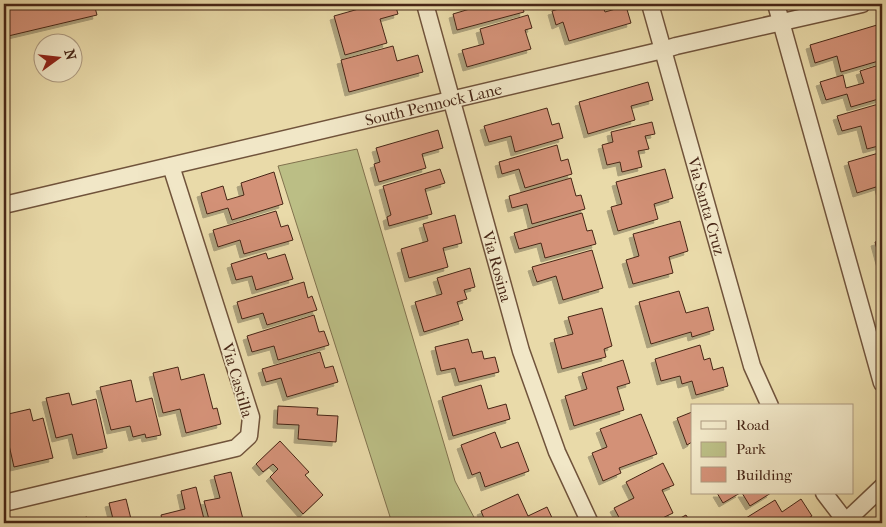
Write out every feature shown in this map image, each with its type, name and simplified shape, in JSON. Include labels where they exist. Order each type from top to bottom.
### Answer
[{"type":"street","name":"Via Rosina","points":[[425,4],[521,351],[556,452],[590,523]]},
{"type":"street","name":"Via Santa Cruz","points":[[650,4],[752,366],[769,404]]},
{"type":"street","points":[[776,4],[882,383]]},
{"type":"street","name":"South Pennock Lane","points":[[4,205],[676,46],[862,4]]},
{"type":"street","name":"Via Castilla","points":[[4,503],[236,448],[249,436],[251,417],[170,166]]},
{"type":"street","points":[[825,494],[846,523],[882,487]]},
{"type":"green space","points":[[357,149],[455,481],[477,523],[392,523],[278,166]]},
{"type":"building","points":[[4,4],[94,4],[97,15],[4,37]]},
{"type":"building","points":[[376,4],[395,4],[398,14],[380,19],[387,43],[345,55],[334,16]]},
{"type":"building","points":[[472,4],[522,4],[524,12],[457,30],[453,14],[473,8]]},
{"type":"building","points":[[575,4],[602,4],[605,12],[626,6],[631,23],[569,41],[563,22],[556,25],[552,11]]},
{"type":"building","points":[[528,15],[532,28],[525,30],[531,49],[467,67],[462,50],[484,44],[480,29]]},
{"type":"building","points":[[877,25],[882,44],[882,60],[841,72],[837,56],[815,63],[810,45]]},
{"type":"building","points":[[393,46],[397,61],[418,55],[423,72],[349,92],[341,60]]},
{"type":"building","points":[[882,64],[882,98],[851,107],[847,94],[826,100],[820,82],[843,75],[846,88],[864,83],[860,71]]},
{"type":"building","points":[[648,82],[653,100],[631,106],[635,120],[588,134],[579,102]]},
{"type":"building","points":[[882,103],[882,145],[867,149],[861,126],[842,131],[837,116]]},
{"type":"building","points":[[547,108],[552,125],[559,123],[563,138],[515,152],[511,136],[489,142],[484,126]]},
{"type":"building","points":[[652,122],[655,134],[645,136],[649,149],[638,151],[642,167],[622,172],[620,162],[607,165],[602,145],[613,142],[611,132]]},
{"type":"building","points":[[438,130],[443,148],[422,154],[426,168],[379,182],[374,164],[380,162],[376,148]]},
{"type":"building","points":[[557,145],[561,161],[568,159],[572,174],[525,188],[519,169],[502,174],[499,162]]},
{"type":"building","points":[[882,152],[882,198],[879,186],[857,193],[848,162]]},
{"type":"building","points":[[440,169],[445,183],[425,189],[432,214],[389,226],[387,217],[391,215],[383,186]]},
{"type":"building","points":[[665,169],[673,198],[654,204],[658,219],[618,231],[611,207],[622,204],[616,182]]},
{"type":"building","points":[[274,172],[283,204],[232,220],[228,208],[207,214],[201,193],[223,186],[227,200],[244,195],[241,183]]},
{"type":"building","points":[[571,178],[576,196],[581,195],[585,209],[532,224],[527,204],[512,208],[509,196]]},
{"type":"building","points":[[276,211],[281,227],[288,225],[293,240],[244,254],[240,240],[218,247],[213,230]]},
{"type":"building","points":[[582,213],[587,231],[592,230],[596,244],[545,258],[541,243],[519,249],[514,233]]},
{"type":"building","points":[[455,215],[462,243],[443,248],[448,267],[409,278],[401,249],[428,241],[423,224]]},
{"type":"building","points":[[680,221],[688,251],[669,257],[673,273],[633,284],[626,260],[639,256],[633,234]]},
{"type":"building","points":[[882,240],[882,264],[881,264],[875,242]]},
{"type":"building","points":[[592,250],[603,288],[563,300],[556,276],[537,282],[532,267]]},
{"type":"building","points":[[266,253],[268,259],[285,254],[293,279],[256,290],[252,276],[236,280],[231,264]]},
{"type":"building","points":[[470,268],[475,287],[464,290],[467,299],[457,302],[463,320],[424,332],[415,302],[442,294],[437,278]]},
{"type":"building","points":[[304,282],[308,298],[312,296],[317,310],[267,325],[263,313],[242,319],[237,302]]},
{"type":"building","points":[[679,291],[686,313],[708,307],[714,330],[692,337],[691,332],[651,344],[639,302]]},
{"type":"building","points":[[602,308],[612,346],[604,349],[606,357],[562,369],[554,339],[573,334],[568,317]]},
{"type":"building","points":[[314,315],[319,332],[324,331],[329,345],[278,360],[274,346],[252,352],[247,336]]},
{"type":"building","points":[[468,339],[472,353],[482,351],[484,359],[495,357],[499,372],[459,382],[455,368],[441,371],[435,347]]},
{"type":"building","points":[[700,345],[704,360],[710,358],[713,370],[723,367],[728,386],[696,395],[692,381],[682,384],[680,376],[661,381],[655,359]]},
{"type":"building","points":[[320,352],[325,368],[333,366],[338,382],[287,397],[281,378],[266,382],[262,369]]},
{"type":"building","points":[[623,360],[630,383],[617,387],[624,410],[574,426],[565,396],[587,389],[582,373]]},
{"type":"building","points":[[178,367],[181,380],[204,374],[213,409],[217,408],[221,424],[186,433],[180,409],[163,413],[153,373]]},
{"type":"building","points":[[131,380],[136,402],[152,398],[161,435],[146,438],[145,434],[133,437],[130,426],[111,430],[100,387]]},
{"type":"building","points":[[481,385],[488,409],[506,404],[510,419],[453,436],[442,397]]},
{"type":"building","points":[[69,393],[72,405],[96,399],[107,448],[77,455],[72,434],[56,438],[46,398]]},
{"type":"building","points":[[278,406],[318,408],[317,415],[338,416],[336,442],[298,439],[299,425],[277,424]]},
{"type":"building","points":[[30,409],[33,421],[43,418],[53,458],[14,467],[4,423],[4,415]]},
{"type":"building","points":[[691,412],[691,443],[687,445],[677,418]]},
{"type":"building","points":[[641,414],[657,454],[619,468],[621,473],[603,481],[592,453],[607,447],[600,429]]},
{"type":"building","points":[[495,432],[501,448],[518,442],[529,471],[485,487],[480,472],[472,475],[461,445]]},
{"type":"building","points":[[280,441],[309,472],[305,475],[323,495],[303,514],[270,477],[278,469],[273,464],[263,472],[256,464]]},
{"type":"building","points":[[663,463],[674,485],[662,490],[673,513],[652,523],[622,523],[614,508],[634,498],[626,482]]},
{"type":"building","points":[[231,472],[244,523],[210,523],[204,501],[220,498],[214,476]]},
{"type":"building","points":[[196,487],[205,523],[163,523],[161,515],[185,509],[181,491]]},
{"type":"building","points":[[518,494],[528,516],[547,507],[554,522],[486,523],[481,511]]},
{"type":"building","points":[[718,494],[738,494],[723,503]]},
{"type":"building","points":[[743,494],[769,494],[750,506]]},
{"type":"building","points":[[126,499],[132,523],[114,523],[109,503]]},
{"type":"building","points":[[801,499],[812,516],[800,523],[738,523],[775,500],[782,512]]},
{"type":"building","points":[[686,515],[691,523],[671,523]]},
{"type":"building","points":[[87,517],[88,523],[62,523]]}]
